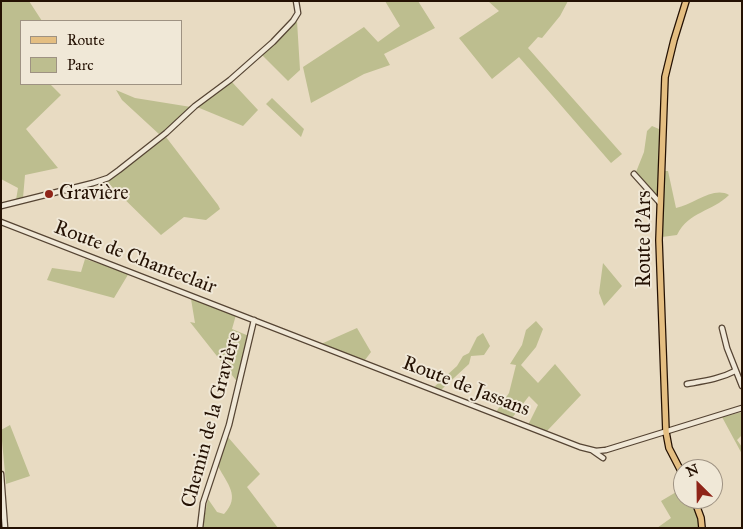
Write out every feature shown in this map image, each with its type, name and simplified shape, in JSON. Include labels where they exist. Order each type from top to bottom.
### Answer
[{"type":"main road","name":"Route d'Ars","points":[[675,459],[666,432],[659,240],[665,77],[686,1]]},
{"type":"main road","points":[[698,509],[702,528]]},
{"type":"street","points":[[1,206],[108,178],[166,133],[195,106],[230,80],[273,42],[294,21],[298,13],[296,1]]},
{"type":"street","points":[[634,174],[660,203]]},
{"type":"street","name":"Route de Chanteclair","points":[[1,222],[256,321]]},
{"type":"street","name":"Route de Jassans","points":[[256,321],[580,447],[590,449],[606,450],[742,408]]},
{"type":"street","name":"Chemin de la Gravière","points":[[200,528],[203,503],[229,425],[256,321]]},
{"type":"street","points":[[722,328],[727,348],[742,386]]},
{"type":"street","points":[[687,384],[709,381],[735,371]]},
{"type":"street","points":[[590,449],[602,458]]},
{"type":"street","points":[[1,474],[5,528]]},
{"type":"green space","points":[[1,1],[29,1],[41,20],[20,20],[20,85],[51,85],[61,95],[26,129],[58,168],[25,175],[23,198],[16,200],[18,188],[1,179]]},
{"type":"green space","points":[[385,1],[418,1],[435,28],[384,54],[390,65],[364,74],[311,103],[303,67],[364,27],[378,42],[400,26]]},
{"type":"green space","points":[[488,1],[568,1],[560,16],[542,38],[538,37],[528,48],[622,154],[611,163],[519,57],[492,79],[459,38],[499,11]]},
{"type":"green space","points":[[297,21],[300,70],[288,81],[262,55]]},
{"type":"green space","points":[[231,81],[258,110],[243,126],[197,107]]},
{"type":"green space","points":[[116,90],[135,98],[191,107],[160,135],[122,100]]},
{"type":"green space","points":[[272,98],[304,129],[301,137],[266,104]]},
{"type":"green space","points":[[652,126],[659,129],[658,198],[636,172],[644,152],[647,131]]},
{"type":"green space","points":[[166,137],[220,209],[206,220],[184,217],[161,235],[106,181],[121,172]]},
{"type":"green space","points":[[664,171],[668,171],[676,208],[710,194],[723,193],[729,195],[722,201],[694,216],[682,227],[677,235],[662,237]]},
{"type":"green space","points":[[85,259],[129,273],[114,298],[47,280],[52,268],[81,272]]},
{"type":"green space","points":[[603,263],[622,286],[604,306],[599,293]]},
{"type":"green space","points":[[191,299],[236,315],[232,329],[249,336],[239,384],[190,322],[195,323]]},
{"type":"green space","points":[[536,321],[543,329],[536,347],[521,365],[538,383],[555,364],[581,395],[547,431],[528,425],[538,405],[529,396],[512,418],[496,412],[509,393],[516,365],[510,364],[522,345],[526,330]]},
{"type":"green space","points":[[357,328],[371,352],[365,360],[321,344]]},
{"type":"green space","points":[[483,333],[490,346],[484,355],[471,356],[469,364],[441,390],[434,387],[457,366],[463,356],[469,353],[477,337]]},
{"type":"green space","points":[[742,412],[742,435],[737,440],[742,447],[742,454],[722,417]]},
{"type":"green space","points":[[10,425],[30,476],[6,484],[1,430]]},
{"type":"green space","points":[[227,436],[260,474],[247,487],[278,528],[202,528],[208,499],[217,512],[224,514],[232,501],[231,490],[218,466]]},
{"type":"green space","points":[[673,494],[673,509],[695,509],[699,528],[657,528],[671,518],[661,501]]},
{"type":"place","name":"Gravière","points":[[49,194]]}]
